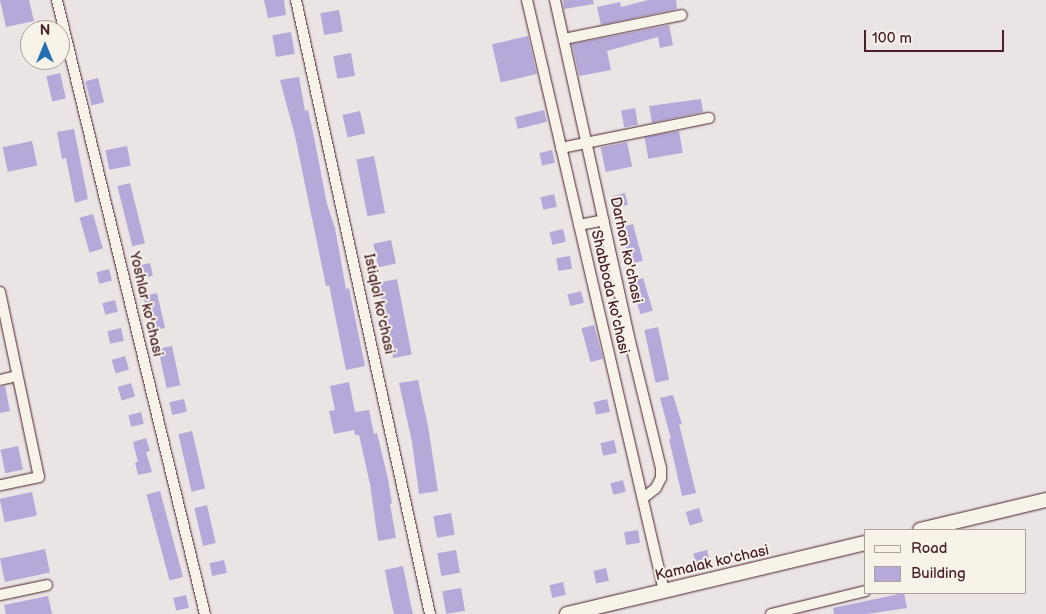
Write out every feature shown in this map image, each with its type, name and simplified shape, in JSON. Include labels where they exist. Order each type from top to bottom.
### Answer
[{"type":"main road","points":[[924,529],[1046,500]]},
{"type":"main road","name":"Kamalak ko'chasi","points":[[574,613],[864,543]]},
{"type":"street","name":"Yoshlar ko'chasi","points":[[57,0],[205,614]]},
{"type":"street","name":"Istiqlol ko'chasi","points":[[296,0],[430,614]]},
{"type":"street","name":"Shabboda ko'chasi","points":[[527,0],[664,591]]},
{"type":"street","name":"Darhon ko'chasi","points":[[555,0],[661,468],[661,478],[656,488],[643,498]]},
{"type":"street","points":[[564,39],[682,15]]},
{"type":"street","points":[[562,148],[709,118]]},
{"type":"street","points":[[580,225],[604,220]]},
{"type":"street","points":[[0,292],[39,477],[0,485]]},
{"type":"street","points":[[0,380],[17,376]]},
{"type":"street","points":[[0,595],[47,585]]},
{"type":"street","points":[[771,614],[864,591]]},
{"type":"building","points":[[0,0],[29,0],[34,20],[20,20],[20,24],[6,27]]},
{"type":"building","points":[[264,0],[284,0],[286,15],[268,18]]},
{"type":"building","points":[[563,0],[593,0],[594,4],[564,9]]},
{"type":"building","points":[[648,0],[676,0],[677,9],[601,25],[597,7],[620,2],[621,7]]},
{"type":"building","points":[[339,10],[343,32],[324,35],[320,13]]},
{"type":"building","points":[[669,25],[673,45],[660,48],[658,37],[607,51],[611,70],[579,76],[572,44]]},
{"type":"building","points":[[291,32],[295,54],[276,57],[272,35]]},
{"type":"building","points":[[528,36],[537,74],[501,82],[492,44]]},
{"type":"building","points":[[351,53],[355,76],[337,79],[333,56]]},
{"type":"building","points":[[60,73],[66,98],[52,101],[46,76]]},
{"type":"building","points":[[299,77],[305,111],[308,110],[314,137],[327,204],[335,228],[346,289],[349,288],[365,366],[346,370],[329,285],[326,286],[295,136],[280,80]]},
{"type":"building","points":[[98,78],[104,102],[91,105],[85,81]]},
{"type":"building","points":[[701,99],[703,112],[652,123],[649,106]]},
{"type":"building","points":[[635,108],[638,125],[624,127],[621,110]]},
{"type":"building","points":[[544,110],[547,122],[518,129],[515,117]]},
{"type":"building","points":[[360,111],[365,133],[348,137],[342,115]]},
{"type":"building","points":[[74,129],[88,199],[75,203],[66,158],[62,159],[57,132]]},
{"type":"building","points":[[679,131],[683,153],[648,159],[645,137]]},
{"type":"building","points":[[32,141],[37,165],[8,172],[3,147]]},
{"type":"building","points":[[627,142],[632,166],[606,172],[601,148]]},
{"type":"building","points":[[127,146],[131,166],[109,170],[105,150]]},
{"type":"building","points":[[552,150],[555,163],[542,166],[539,153]]},
{"type":"building","points":[[374,156],[385,213],[367,216],[356,159]]},
{"type":"building","points":[[130,183],[145,243],[132,246],[117,186]]},
{"type":"building","points":[[625,193],[628,205],[615,208],[612,196]]},
{"type":"building","points":[[554,194],[557,207],[543,210],[540,197]]},
{"type":"building","points":[[93,214],[103,249],[89,252],[80,218]]},
{"type":"building","points":[[633,224],[643,261],[630,264],[620,227]]},
{"type":"building","points":[[563,229],[566,242],[552,245],[549,232]]},
{"type":"building","points":[[391,240],[396,263],[378,267],[373,244]]},
{"type":"building","points":[[570,256],[572,269],[558,271],[556,258]]},
{"type":"building","points":[[150,263],[153,276],[138,279],[135,266]]},
{"type":"building","points":[[109,269],[112,281],[99,284],[96,272]]},
{"type":"building","points":[[643,278],[653,311],[641,314],[631,282]]},
{"type":"building","points":[[397,279],[412,355],[393,358],[378,283]]},
{"type":"building","points":[[581,291],[584,303],[570,306],[567,294]]},
{"type":"building","points":[[157,293],[165,328],[151,331],[143,296]]},
{"type":"building","points":[[115,300],[118,312],[105,315],[102,303]]},
{"type":"building","points":[[594,325],[603,359],[591,362],[581,328]]},
{"type":"building","points":[[658,327],[669,380],[656,383],[644,330]]},
{"type":"building","points":[[121,328],[124,341],[110,344],[107,331]]},
{"type":"building","points":[[172,346],[180,385],[167,388],[158,349]]},
{"type":"building","points":[[125,356],[129,369],[116,373],[112,360]]},
{"type":"building","points":[[418,380],[428,426],[438,491],[419,494],[412,442],[399,383]]},
{"type":"building","points":[[349,382],[355,412],[369,410],[374,434],[377,433],[388,479],[396,538],[378,541],[370,484],[359,435],[355,435],[354,430],[334,434],[329,411],[335,410],[330,386]]},
{"type":"building","points":[[131,383],[135,396],[122,400],[118,387]]},
{"type":"building","points":[[5,386],[10,411],[0,413],[0,387]]},
{"type":"building","points":[[673,395],[682,424],[679,424],[696,493],[682,496],[669,439],[671,439],[660,398]]},
{"type":"building","points":[[184,399],[187,412],[172,415],[169,402]]},
{"type":"building","points":[[607,399],[610,412],[596,415],[593,402]]},
{"type":"building","points":[[141,412],[144,424],[131,427],[128,415]]},
{"type":"building","points":[[192,431],[205,488],[192,492],[178,434]]},
{"type":"building","points":[[146,438],[150,451],[146,452],[152,472],[138,475],[135,462],[138,462],[133,442]]},
{"type":"building","points":[[614,440],[617,453],[603,456],[600,443]]},
{"type":"building","points":[[18,446],[23,469],[5,473],[0,450]]},
{"type":"building","points":[[623,480],[626,492],[613,495],[610,483]]},
{"type":"building","points":[[160,491],[183,577],[170,581],[146,495]]},
{"type":"building","points":[[32,492],[37,515],[5,522],[0,499]]},
{"type":"building","points":[[207,505],[216,543],[203,546],[194,508]]},
{"type":"building","points":[[699,508],[703,521],[690,525],[686,512]]},
{"type":"building","points":[[451,513],[455,535],[437,538],[433,516]]},
{"type":"building","points":[[638,530],[640,543],[626,545],[624,532]]},
{"type":"building","points":[[45,549],[50,572],[5,582],[0,559]]},
{"type":"building","points":[[456,550],[460,573],[441,576],[437,553]]},
{"type":"building","points":[[707,550],[710,562],[696,565],[693,553]]},
{"type":"building","points":[[224,560],[227,573],[212,576],[209,563]]},
{"type":"building","points":[[403,566],[413,614],[394,614],[389,592],[385,570]]},
{"type":"building","points":[[606,568],[609,581],[596,584],[593,571]]},
{"type":"building","points":[[563,582],[566,595],[552,598],[549,585]]},
{"type":"building","points":[[461,588],[465,611],[446,614],[442,591]]},
{"type":"building","points":[[904,594],[907,608],[867,614],[834,614],[833,608]]},
{"type":"building","points":[[186,595],[189,608],[176,611],[173,598]]},
{"type":"building","points":[[48,596],[52,614],[6,614],[4,605]]}]
